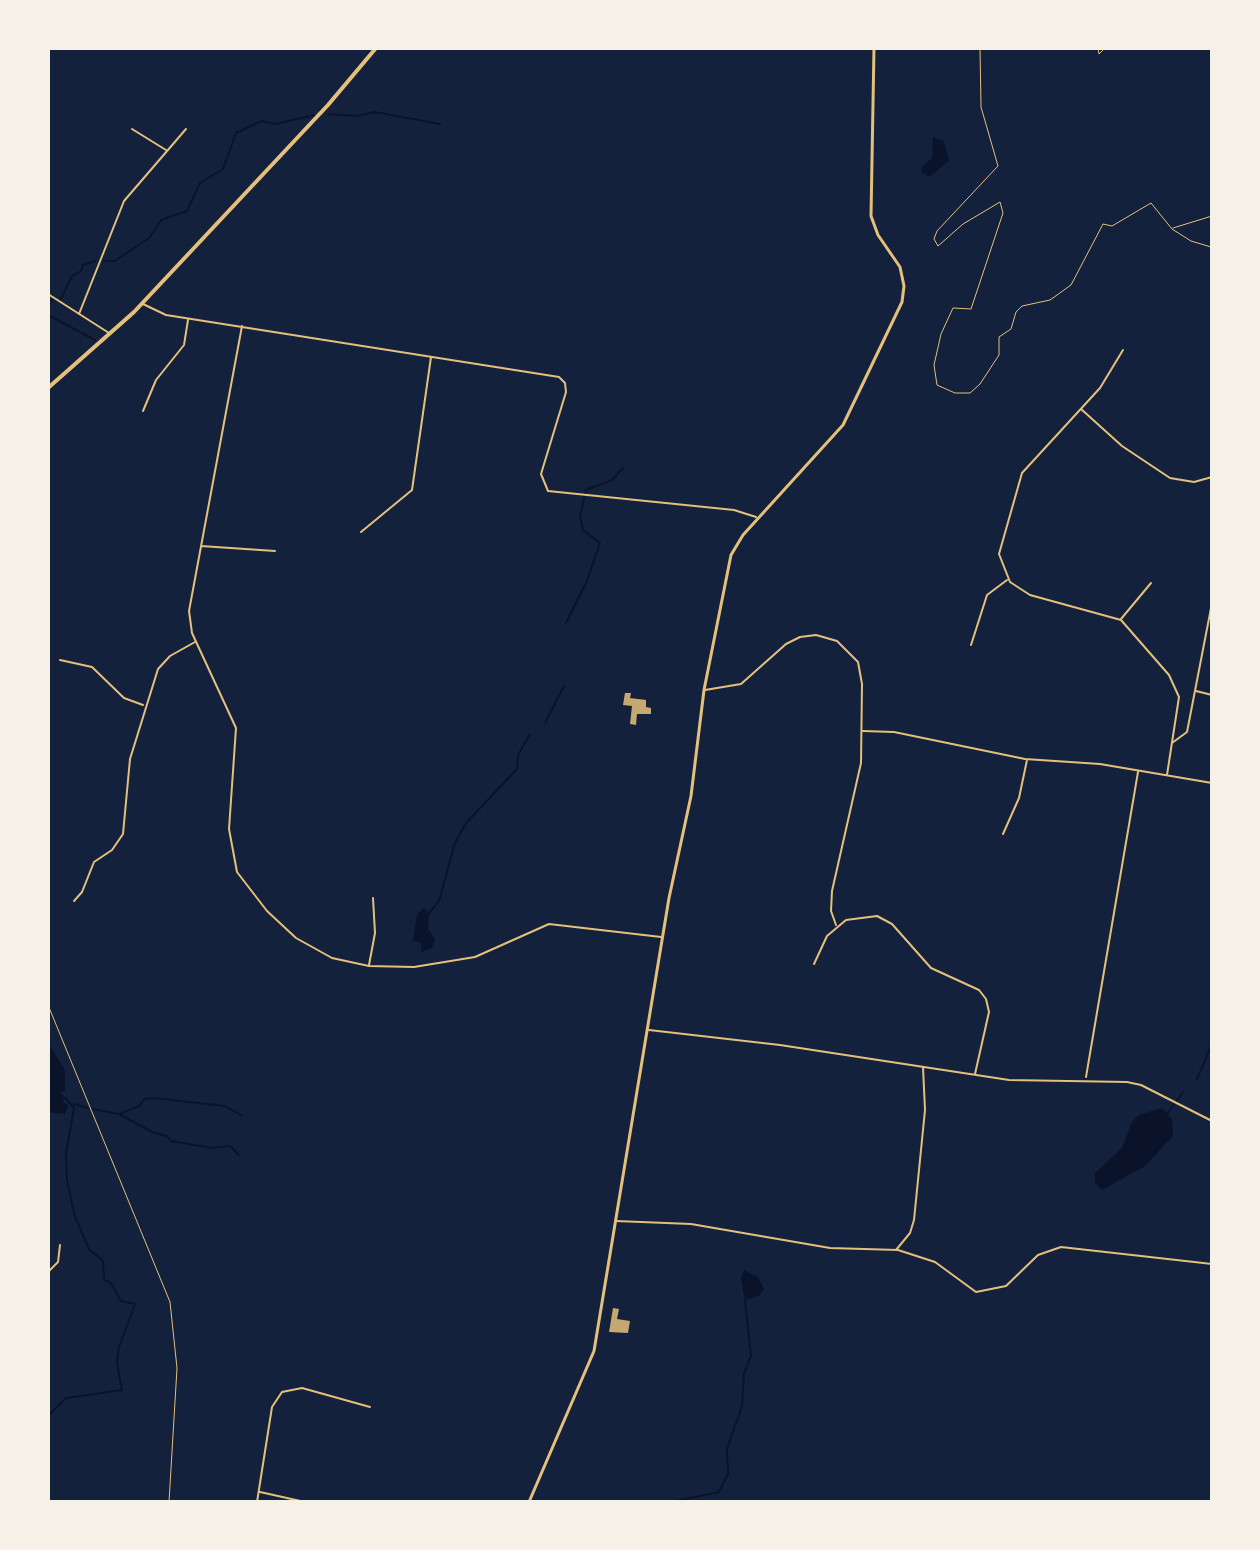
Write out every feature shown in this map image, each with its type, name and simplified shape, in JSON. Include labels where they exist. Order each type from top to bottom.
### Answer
[{"type":"main road","points":[[48,388],[142,304],[328,105],[376,48]]},
{"type":"main road","points":[[529,1502],[589,1366],[663,937],[691,796],[704,690],[731,555],[758,518],[843,425],[902,302],[903,275],[876,231],[871,216],[874,48]]},
{"type":"street","points":[[132,129],[167,150]]},
{"type":"street","points":[[79,314],[124,201],[166,156],[167,150],[186,129]]},
{"type":"street","points":[[48,294],[110,334]]},
{"type":"street","points":[[142,304],[152,311],[189,318],[563,380],[565,397],[541,474],[542,484],[550,492],[734,510],[758,518]]},
{"type":"street","points":[[143,411],[156,380],[184,345],[189,318]]},
{"type":"street","points":[[242,326],[189,606],[196,642],[236,728],[229,844],[237,872],[267,911],[296,938],[332,958],[369,966],[414,967],[475,957],[549,924],[663,937]]},
{"type":"street","points":[[1123,350],[1100,388],[1022,473],[1016,484],[999,554],[1008,579],[1030,595],[1121,620],[1178,688],[1167,775]]},
{"type":"street","points":[[361,532],[412,490],[432,356]]},
{"type":"street","points":[[1081,408],[1122,446],[1170,478],[1194,482],[1212,477]]},
{"type":"street","points":[[200,546],[275,551]]},
{"type":"street","points":[[971,645],[987,595],[1008,579]]},
{"type":"street","points":[[1121,620],[1151,583]]},
{"type":"street","points":[[1172,743],[1187,732],[1212,603]]},
{"type":"street","points":[[704,690],[741,684],[796,638],[826,637],[843,644],[858,662],[862,731],[859,777],[832,891],[831,911],[836,925]]},
{"type":"street","points":[[74,901],[82,892],[94,862],[112,850],[123,834],[130,759],[144,705],[161,662],[196,642]]},
{"type":"street","points":[[60,660],[92,667],[124,698],[144,705]]},
{"type":"street","points":[[1195,691],[1212,695]]},
{"type":"street","points":[[862,731],[905,734],[1027,759],[1212,783]]},
{"type":"street","points":[[1003,834],[1019,798],[1027,759]]},
{"type":"street","points":[[1086,1079],[1138,771]]},
{"type":"street","points":[[369,966],[375,933],[373,898]]},
{"type":"street","points":[[814,964],[816,953],[836,925],[858,917],[877,916],[892,924],[939,974],[979,990],[989,1012],[975,1076]]},
{"type":"street","points":[[648,1030],[1027,1082],[1086,1079],[1140,1084],[1212,1121]]},
{"type":"street","points":[[895,1250],[910,1233],[914,1220],[925,1110],[923,1066]]},
{"type":"street","points":[[616,1221],[691,1224],[830,1248],[895,1250],[935,1262],[976,1292],[1006,1286],[1038,1255],[1061,1247],[1212,1264]]},
{"type":"street","points":[[48,1272],[58,1262],[60,1245]]},
{"type":"street","points":[[257,1502],[272,1407],[282,1392],[302,1388],[370,1407]]},
{"type":"street","points":[[259,1491],[305,1502]]},
{"type":"path","points":[[980,48],[981,107],[998,166],[937,231],[934,239],[938,246],[963,224],[1000,202],[1003,213],[971,309],[953,308],[941,334],[934,365],[937,385],[955,393],[970,393],[980,384],[999,355],[999,337],[1011,329],[1016,312],[1022,306],[1050,300],[1071,285],[1103,224],[1112,226],[1151,203],[1172,229],[1191,241],[1211,247],[1212,252]]},
{"type":"path","points":[[1098,48],[1099,54],[1105,48]]},
{"type":"path","points":[[1172,229],[1212,216]]},
{"type":"path","points":[[48,1005],[170,1302],[177,1368],[169,1502]]},
{"type":"water","points":[[933,137],[944,141],[949,161],[929,177],[921,172],[932,158]]},
{"type":"water","points":[[424,907],[429,916],[428,928],[435,940],[432,948],[421,952],[421,943],[413,940],[417,915]]},
{"type":"water","points":[[48,1043],[65,1070],[65,1091],[59,1092],[66,1098],[62,1102],[68,1105],[65,1114],[48,1112]]},
{"type":"water","points":[[1162,1108],[1172,1119],[1173,1136],[1145,1166],[1102,1190],[1095,1183],[1095,1173],[1122,1148],[1138,1115]]},
{"type":"water","points":[[744,1270],[758,1277],[764,1289],[760,1295],[745,1301],[741,1279]]},
{"type":"building","points":[[625,693],[631,693],[630,698],[646,700],[646,707],[651,708],[651,714],[637,714],[636,725],[630,724],[632,706],[623,705]]},
{"type":"building","points":[[613,1308],[619,1309],[617,1319],[630,1321],[628,1333],[609,1332]]},
{"type":"waterway","points":[[329,114],[357,116],[375,112],[440,124]]},
{"type":"waterway","points":[[104,261],[115,261],[150,237],[161,220],[187,211],[200,183],[223,169],[236,133],[262,121],[276,124],[314,115]]},
{"type":"waterway","points":[[61,299],[72,276],[81,271],[83,265],[95,261]]},
{"type":"waterway","points":[[48,301],[53,300]]},
{"type":"waterway","points":[[48,315],[95,340]]},
{"type":"waterway","points":[[566,623],[587,581],[600,543],[583,530],[580,516],[586,490],[612,480],[623,468]]},
{"type":"waterway","points":[[545,723],[564,686]]},
{"type":"waterway","points":[[428,914],[439,901],[455,843],[466,823],[517,769],[518,755],[530,734]]},
{"type":"waterway","points":[[1197,1079],[1212,1044]]},
{"type":"waterway","points":[[1167,1114],[1183,1092]]},
{"type":"waterway","points":[[48,1416],[66,1398],[122,1390],[117,1363],[119,1347],[135,1304],[121,1301],[110,1282],[104,1280],[103,1261],[89,1249],[75,1217],[67,1180],[66,1154],[74,1108],[66,1098]]},
{"type":"waterway","points":[[93,1109],[119,1114],[139,1106],[145,1099],[153,1098],[225,1106],[241,1115]]},
{"type":"waterway","points":[[74,1104],[88,1108]]},
{"type":"waterway","points":[[119,1114],[152,1132],[167,1136],[171,1141],[212,1148],[230,1146],[239,1155]]},
{"type":"waterway","points":[[671,1502],[719,1492],[728,1474],[727,1449],[742,1406],[744,1373],[751,1356],[745,1301]]}]
